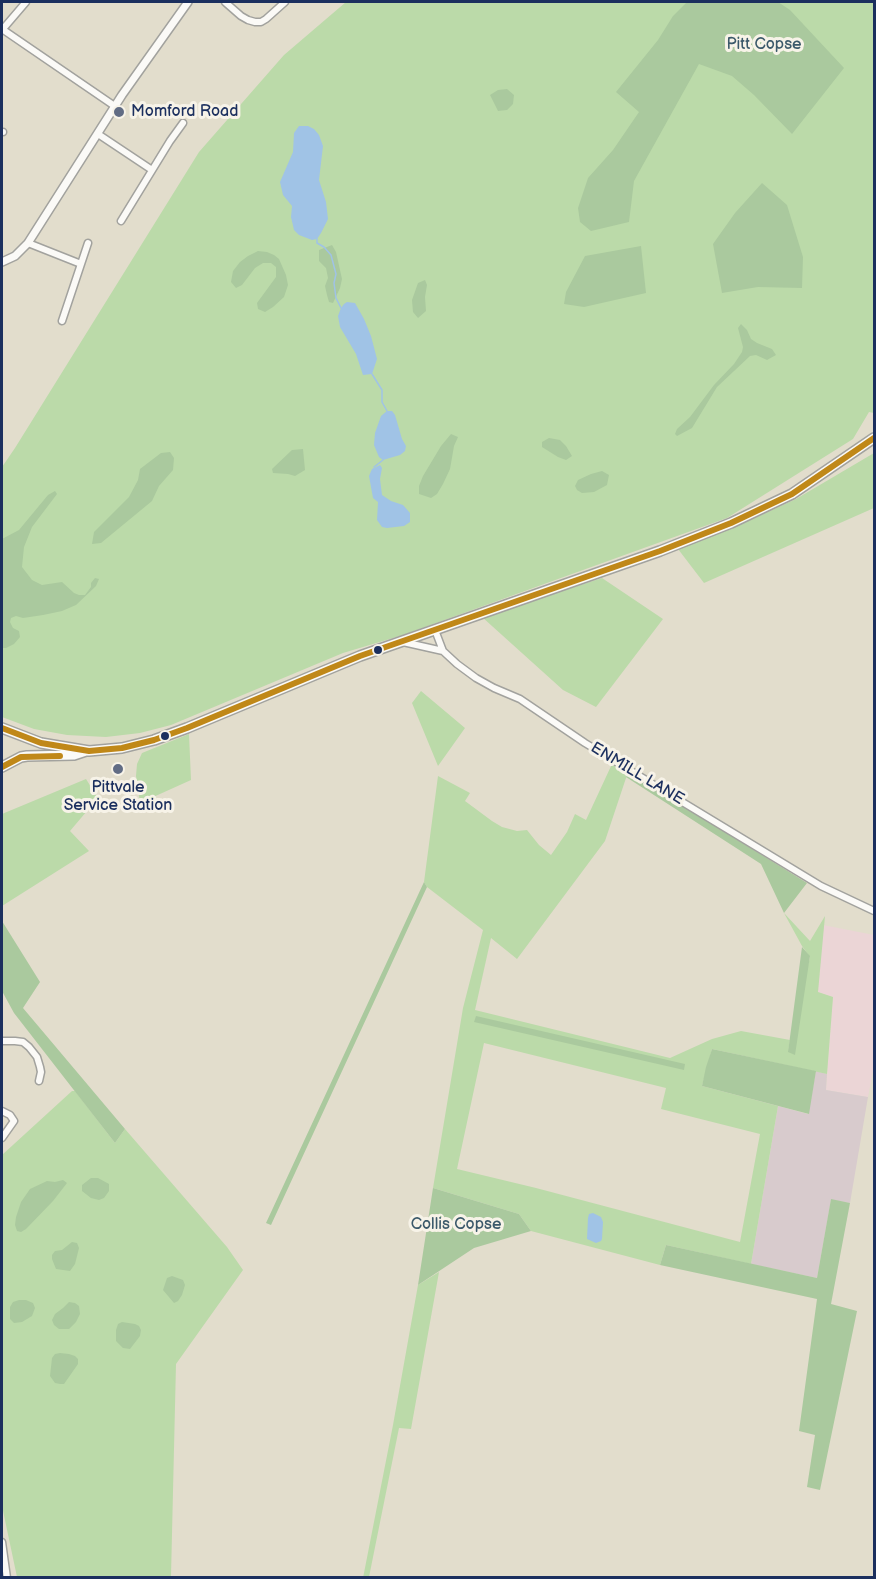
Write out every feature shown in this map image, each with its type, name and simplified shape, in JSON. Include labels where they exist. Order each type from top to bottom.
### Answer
[{"type":"main road","points":[[2,767],[21,757],[74,755],[122,748],[154,740],[360,656],[660,551],[731,523],[792,494],[874,438]]},
{"type":"main road","points":[[2,728],[40,742],[89,751]]},
{"type":"street","points":[[26,2],[2,29],[116,107]]},
{"type":"street","points":[[225,2],[241,16],[255,22],[261,22],[285,2]]},
{"type":"street","points":[[2,262],[15,256],[28,243],[122,95],[184,3]]},
{"type":"street","points":[[121,221],[183,123]]},
{"type":"street","points":[[98,134],[152,170]]},
{"type":"street","points":[[28,243],[81,264]]},
{"type":"street","points":[[62,321],[88,243]]},
{"type":"street","points":[[435,630],[443,651]]},
{"type":"street","name":"ENMILL LANE","points":[[401,642],[443,651],[476,678],[520,699],[595,749],[821,886],[874,911]]},
{"type":"street","points":[[2,1041],[23,1042],[29,1047],[40,1066],[39,1081]]},
{"type":"street","points":[[2,1111],[10,1115],[14,1121],[2,1138]]},
{"type":"street","points":[[2,1542],[7,1578]]},
{"type":"shaded area","points":[[823,925],[874,935],[874,1066],[868,1097],[826,1090],[833,997],[818,992]]},
{"type":"shaded area","points":[[816,1071],[827,1074],[826,1090],[868,1097],[850,1203],[831,1200],[817,1278],[751,1264],[778,1106],[808,1114]]},
{"type":"green space","points":[[346,2],[874,2],[874,413],[869,412],[853,439],[727,518],[403,635],[343,653],[171,725],[140,733],[106,737],[67,735],[34,729],[2,717],[2,467],[199,152],[284,55]]},
{"type":"green space","name":"Pitt Copse","points":[[687,2],[778,2],[790,10],[844,68],[792,134],[732,76],[699,64],[634,181],[629,222],[591,231],[580,222],[578,208],[588,178],[613,150],[639,112],[616,92],[658,40],[673,16]]},
{"type":"green space","points":[[507,89],[514,95],[513,104],[507,110],[498,111],[490,95],[498,90]]},
{"type":"green space","points":[[762,183],[787,205],[803,257],[802,288],[758,287],[722,293],[713,244],[735,213]]},
{"type":"green space","points":[[332,245],[336,252],[342,279],[333,303],[329,302],[325,286],[328,278],[326,268],[319,261],[319,250]]},
{"type":"green space","points":[[641,246],[646,293],[584,307],[564,304],[566,292],[585,256]]},
{"type":"green space","points":[[258,251],[267,252],[279,259],[288,285],[284,297],[265,312],[258,309],[257,303],[276,277],[276,267],[271,263],[263,263],[255,268],[242,285],[236,288],[231,282],[233,271],[240,262]]},
{"type":"green space","points":[[425,280],[427,285],[426,311],[418,318],[413,312],[412,300],[418,283]]},
{"type":"green space","points":[[741,324],[751,339],[772,349],[776,355],[767,360],[756,355],[750,356],[717,387],[692,428],[677,436],[675,434],[677,429],[690,417],[742,352],[743,347],[738,328]]},
{"type":"green space","points":[[451,434],[458,437],[450,469],[443,484],[437,494],[431,498],[419,494],[423,476]]},
{"type":"green space","points":[[549,438],[560,440],[572,456],[566,460],[542,447],[542,442]]},
{"type":"green space","points":[[303,449],[305,470],[295,476],[273,473],[272,469],[292,450]]},
{"type":"green space","points":[[170,452],[174,458],[173,470],[159,486],[152,501],[101,543],[92,544],[94,532],[129,497],[138,480],[140,469],[161,453]]},
{"type":"green space","points":[[874,453],[874,508],[704,583],[678,549],[733,528],[796,499]]},
{"type":"green space","points":[[602,471],[609,475],[607,485],[594,492],[582,493],[577,490],[575,486],[578,480]]},
{"type":"green space","points":[[55,491],[57,494],[32,527],[24,547],[22,567],[32,580],[42,585],[62,582],[79,595],[85,595],[95,578],[99,579],[96,586],[76,605],[43,615],[11,618],[10,622],[13,628],[19,631],[20,637],[14,644],[2,648],[2,539],[19,530],[48,495]]},
{"type":"green space","points":[[602,578],[663,619],[596,707],[563,690],[482,617]]},
{"type":"green space","points":[[421,691],[465,728],[438,766],[412,703]]},
{"type":"green space","points":[[189,734],[191,780],[140,803],[136,776],[137,764],[142,753]]},
{"type":"green space","points":[[612,764],[628,772],[605,841],[517,959],[491,938],[475,1010],[670,1058],[712,1039],[741,1031],[790,1040],[788,1052],[810,957],[784,913],[810,941],[825,916],[818,992],[833,997],[827,1074],[712,1049],[702,1086],[778,1106],[751,1264],[666,1245],[660,1265],[531,1231],[519,1214],[433,1188],[463,1008],[483,930],[427,887],[424,882],[438,776],[470,793],[465,801],[492,821],[502,827],[517,831],[527,830],[551,855],[567,832],[575,814],[586,820]],"holes":[[[484,1043],[666,1088],[661,1109],[760,1134],[740,1242],[457,1169]]]},
{"type":"green space","points":[[628,772],[807,883],[784,913],[761,864],[626,777]]},
{"type":"green space","points":[[86,779],[98,798],[70,831],[89,851],[2,906],[2,814]]},
{"type":"green space","points":[[424,882],[427,887],[271,1225],[266,1223]]},
{"type":"green space","points":[[2,921],[40,982],[23,1008],[125,1129],[115,1143],[14,1013],[2,991]]},
{"type":"green space","points":[[802,947],[810,956],[795,1055],[788,1052]]},
{"type":"green space","points":[[476,1016],[685,1064],[684,1070],[474,1022]]},
{"type":"green space","points":[[712,1049],[816,1071],[809,1114],[702,1086]]},
{"type":"green space","points":[[72,1091],[75,1091],[115,1143],[125,1129],[227,1247],[243,1270],[176,1364],[171,1576],[157,1578],[17,1577],[2,1506],[2,1155]]},
{"type":"green space","points":[[91,1178],[98,1178],[109,1184],[109,1191],[104,1198],[99,1200],[91,1198],[82,1191],[82,1185]]},
{"type":"green space","points":[[63,1180],[67,1183],[53,1201],[26,1229],[21,1232],[17,1231],[16,1217],[21,1202],[30,1189],[47,1181]]},
{"type":"green space","name":"Collis Copse","points":[[433,1188],[519,1214],[531,1231],[474,1248],[418,1285]]},
{"type":"green space","points":[[831,1199],[850,1203],[831,1304],[857,1311],[820,1490],[807,1487],[815,1435],[799,1431],[817,1299],[660,1265],[666,1245],[817,1278]]},
{"type":"green space","points":[[72,1242],[77,1243],[79,1248],[75,1264],[70,1271],[56,1269],[52,1255]]},
{"type":"green space","points":[[439,1272],[411,1429],[399,1428],[369,1577],[363,1578],[418,1285]]},
{"type":"green space","points":[[172,1276],[183,1280],[185,1285],[182,1295],[174,1303],[163,1290],[167,1278]]},
{"type":"green space","points":[[19,1300],[33,1303],[35,1308],[32,1316],[22,1322],[14,1323],[10,1319],[10,1307],[13,1302]]},
{"type":"green space","points":[[69,1302],[79,1306],[80,1314],[69,1329],[59,1329],[52,1320],[55,1314]]},
{"type":"green space","points":[[122,1322],[135,1324],[141,1330],[140,1336],[130,1349],[123,1348],[116,1341],[116,1330],[118,1324]]},
{"type":"green space","points":[[55,1354],[75,1356],[78,1359],[78,1364],[64,1384],[55,1383],[50,1376],[52,1358]]},
{"type":"water","points":[[299,126],[314,129],[323,146],[319,180],[326,202],[328,219],[317,239],[312,240],[299,235],[294,230],[291,217],[292,206],[283,195],[280,182],[293,152],[294,133]]},
{"type":"water","points":[[347,302],[355,303],[371,336],[377,359],[372,374],[363,375],[356,354],[340,327],[338,316],[341,308]]},
{"type":"water","points":[[387,411],[392,411],[395,415],[406,446],[405,451],[400,455],[383,460],[379,457],[374,445],[375,433],[381,416]]},
{"type":"water","points":[[380,465],[382,495],[403,505],[410,513],[410,522],[404,526],[382,527],[377,520],[378,502],[373,498],[369,476],[372,469]]},
{"type":"water","points":[[593,1213],[601,1217],[603,1222],[602,1239],[596,1243],[587,1239],[588,1218],[589,1214]]},
{"type":"waterway","points":[[317,239],[317,243],[331,255],[336,274],[334,283],[336,298],[341,308]]},
{"type":"waterway","points":[[372,374],[382,390],[382,402],[387,411]]},
{"type":"waterway","points":[[374,467],[383,460]]},
{"type":"transit line","points":[[2,728],[41,743],[89,751],[122,748],[154,740],[360,656],[660,551],[731,523],[792,494],[874,438]]},
{"type":"transit line","points":[[2,767],[21,757],[60,756]]},
{"type":"place","name":"Momford Road","points":[[119,112]]},
{"type":"place","name":"Pittvale Service Station","points":[[118,769]]}]
